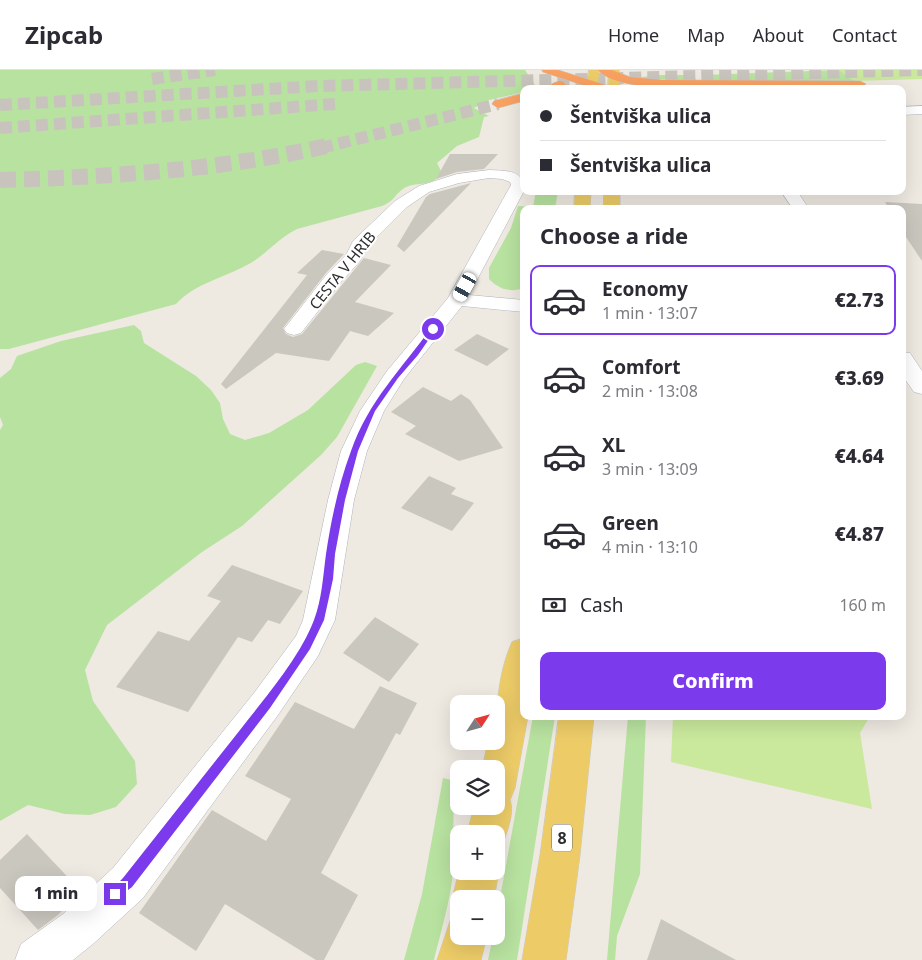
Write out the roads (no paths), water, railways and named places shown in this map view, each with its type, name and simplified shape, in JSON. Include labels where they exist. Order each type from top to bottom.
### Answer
[{"type":"highway","points":[[547,70],[604,79],[705,84],[860,84]]},
{"type":"highway","points":[[573,85],[646,74],[690,73]]},
{"type":"highway","points":[[696,85],[705,84]]},
{"type":"highway","points":[[502,106],[520,104]]},
{"type":"main road","points":[[502,760],[520,671]]},
{"type":"main road","name":"8","points":[[544,960],[577,720]]},
{"type":"main road","points":[[459,960],[463,945]]},
{"type":"street","points":[[906,110],[922,110]]},
{"type":"street","name":"CESTA V HRIB","points":[[294,329],[334,278],[354,257],[359,244],[401,204],[424,189],[457,179],[489,174],[504,175],[515,179],[519,185],[509,206],[457,300]]},
{"type":"street","points":[[37,960],[78,929],[128,883],[266,704],[307,646],[319,620],[341,500],[354,451],[372,411],[391,383],[457,300],[520,306]]},
{"type":"street","points":[[906,364],[922,387]]},
{"type":"tunnel","points":[[152,79],[215,70]]},
{"type":"tunnel","points":[[0,105],[319,86],[922,70]]},
{"type":"tunnel","points":[[0,128],[335,104]]},
{"type":"tunnel","points":[[321,148],[498,104]]},
{"type":"tunnel","points":[[0,180],[82,177],[205,167],[327,146]]}]
